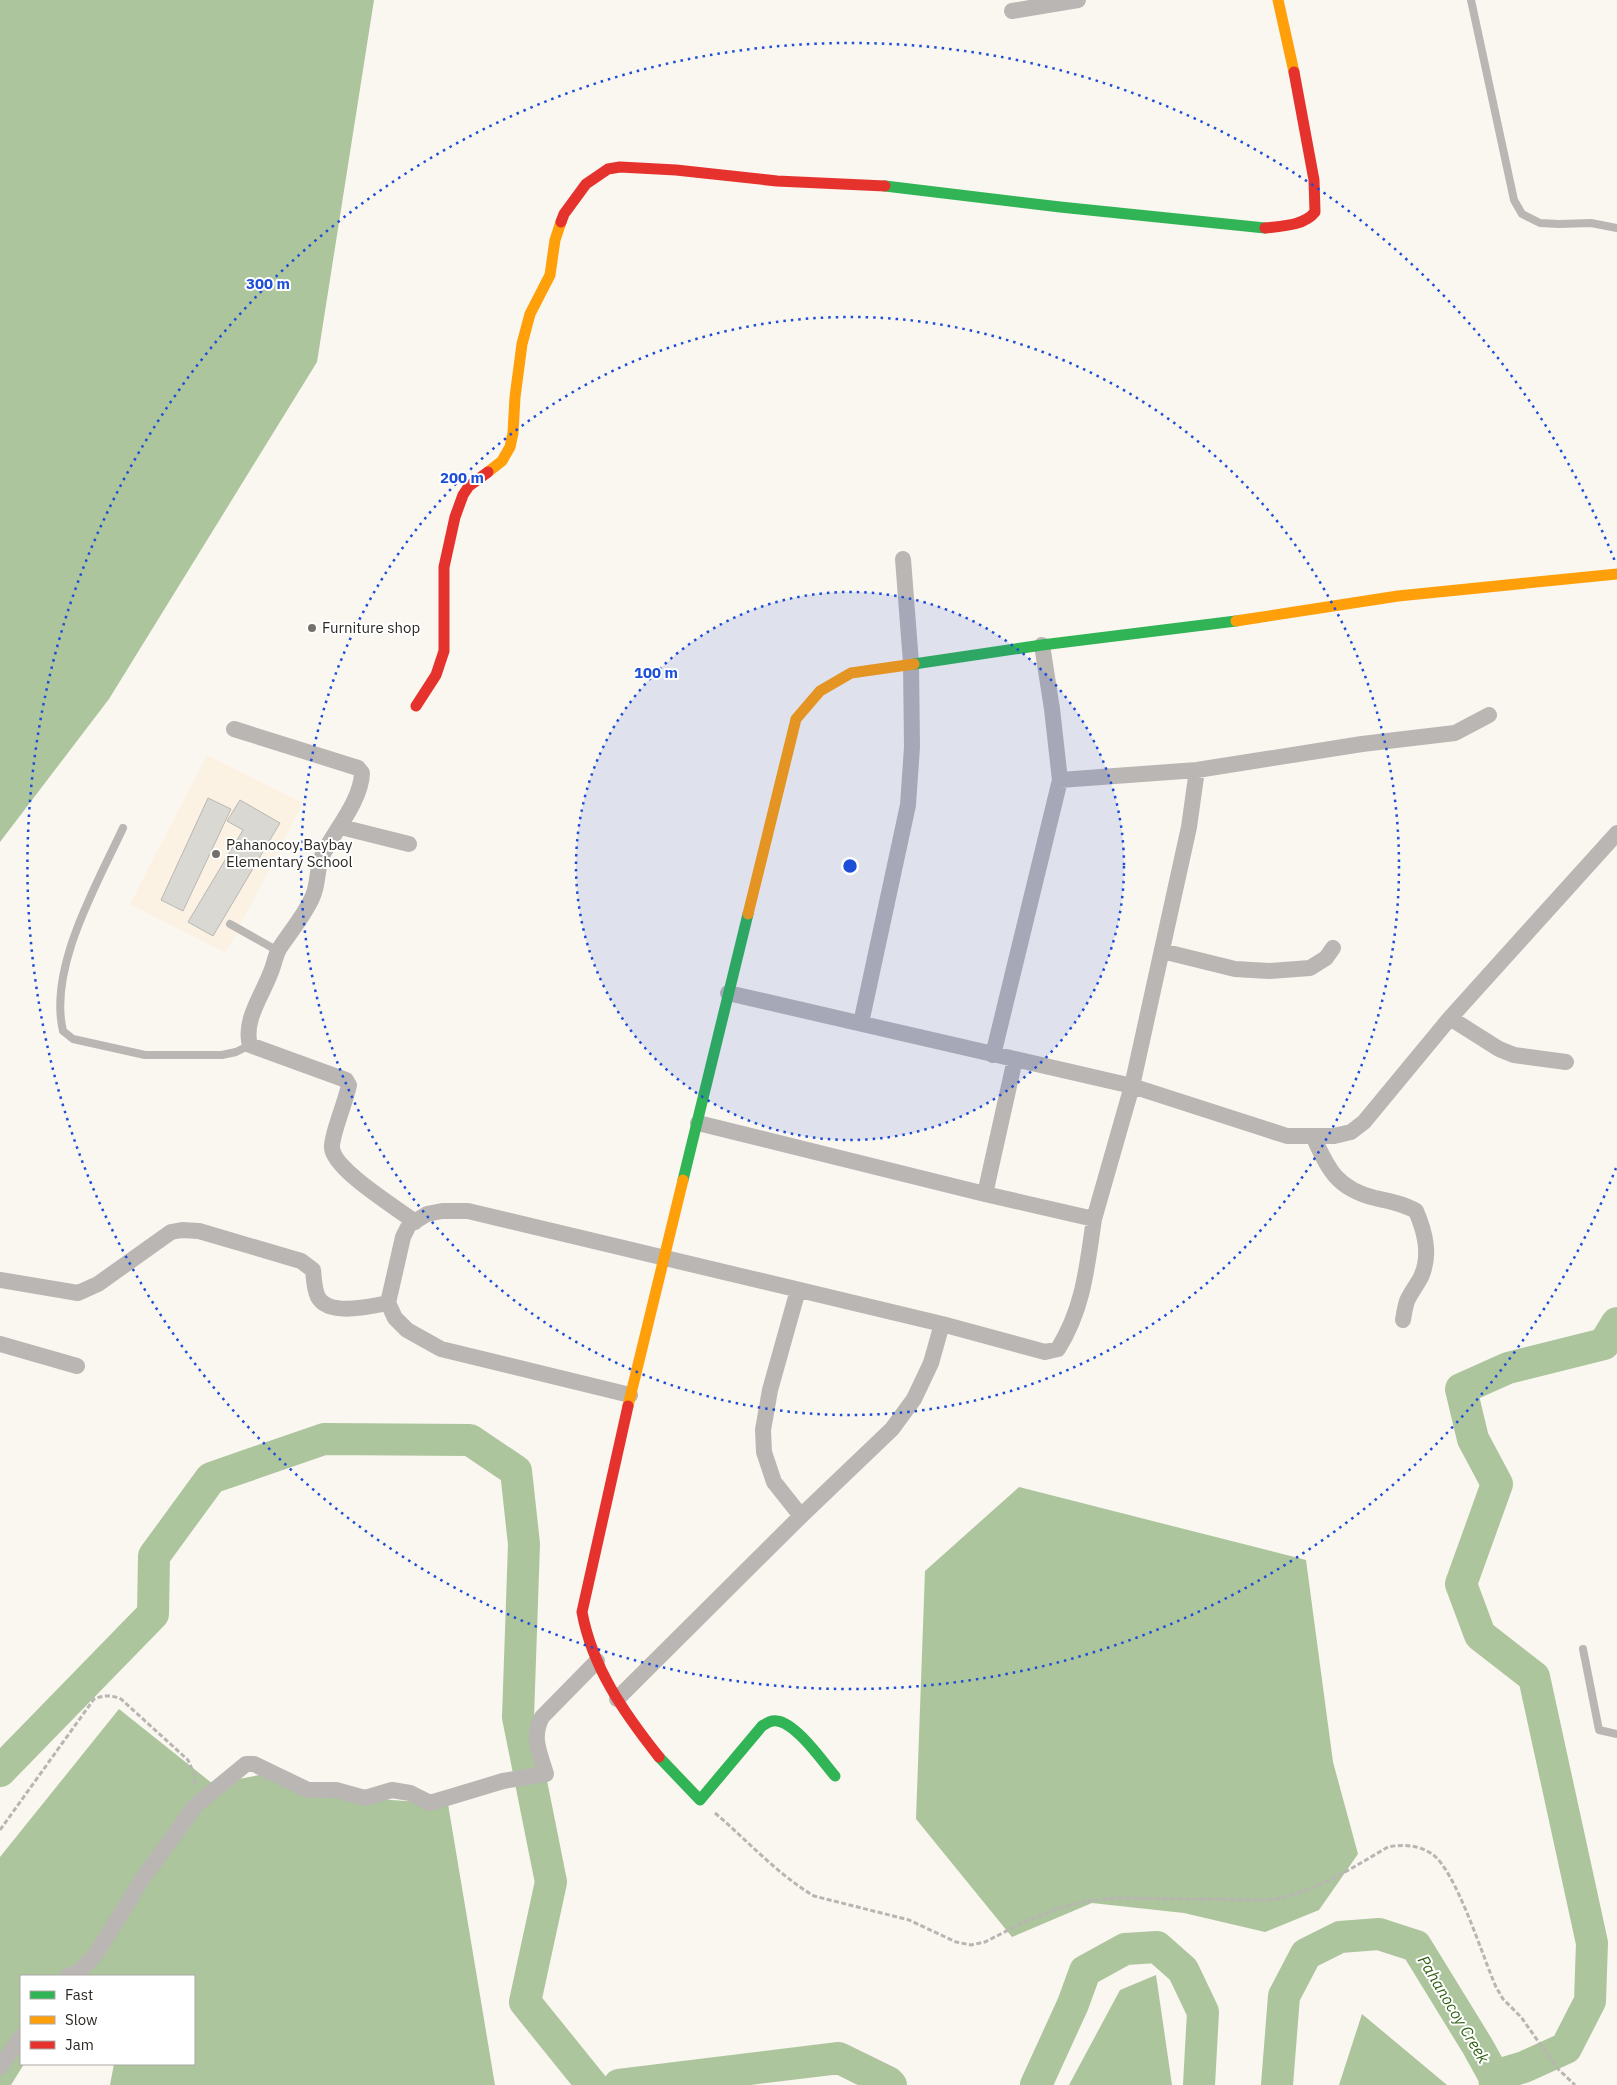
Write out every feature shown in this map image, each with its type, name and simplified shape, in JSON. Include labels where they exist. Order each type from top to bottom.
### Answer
[{"type":"street","points":[[1012,11],[1078,0]]},
{"type":"street","points":[[416,706],[438,672],[442,658],[445,615],[443,588],[445,555],[457,507],[462,493],[468,485],[478,476],[495,467],[508,451],[522,344],[530,314],[550,275],[555,240],[564,214],[586,184],[608,169],[620,167],[676,170],[777,181],[884,186],[1208,223],[1263,228],[1287,226],[1311,217],[1315,212],[1316,193],[1301,104],[1278,0]]},
{"type":"street","points":[[860,1024],[908,805],[912,747],[911,663],[903,559]]},
{"type":"street","points":[[835,1776],[793,1730],[779,1721],[771,1721],[762,1726],[751,1738],[700,1800],[683,1786],[645,1741],[617,1699],[597,1661],[582,1626],[582,1612],[630,1395],[796,719],[812,698],[827,684],[851,672],[1042,645],[1248,620],[1398,596],[1617,574]]},
{"type":"street","points":[[993,1055],[1060,780],[1042,645]]},
{"type":"street","points":[[1060,780],[1197,770],[1362,744],[1455,733],[1488,716]]},
{"type":"street","points":[[234,729],[358,768],[362,773],[362,782],[341,827],[323,854],[312,900],[278,951],[249,1026],[248,1037],[250,1045],[346,1080],[349,1085],[347,1097],[332,1148],[335,1158],[349,1174],[415,1222]]},
{"type":"street","points":[[630,1395],[441,1349],[407,1330],[395,1318],[388,1303],[403,1237],[409,1225],[427,1214],[435,1212],[468,1211],[942,1324],[1045,1352],[1058,1349],[1067,1334],[1082,1298],[1094,1219],[1132,1086],[1189,827],[1197,770]]},
{"type":"street","points":[[341,827],[409,844]]},
{"type":"street","points":[[728,993],[1132,1086],[1287,1136],[1314,1138],[1351,1132],[1364,1122],[1450,1018],[1615,838]]},
{"type":"street","points":[[1162,951],[1235,969],[1268,971],[1310,968],[1326,958],[1333,948]]},
{"type":"street","points":[[1450,1018],[1499,1049],[1514,1055],[1566,1062]]},
{"type":"street","points":[[985,1194],[1015,1059]]},
{"type":"street","points":[[698,1123],[1094,1219]]},
{"type":"street","points":[[1314,1138],[1329,1170],[1346,1185],[1358,1193],[1416,1211],[1423,1226],[1426,1241],[1425,1264],[1422,1275],[1408,1301],[1403,1320]]},
{"type":"street","points":[[0,1280],[78,1293],[112,1274],[159,1239],[171,1232],[182,1230],[198,1231],[301,1261],[313,1270],[319,1298],[324,1303],[343,1310],[388,1303]]},
{"type":"street","points":[[798,1290],[770,1390],[763,1430],[764,1452],[774,1482],[801,1516]]},
{"type":"street","points":[[617,1699],[801,1516],[892,1429],[914,1399],[930,1363],[942,1324]]},
{"type":"street","points":[[0,1344],[77,1366]]},
{"type":"street","points":[[71,1975],[79,1972],[96,1954],[142,1878],[196,1805],[246,1764],[270,1771],[308,1790],[336,1790],[365,1798],[392,1790],[410,1793],[430,1803],[503,1781],[546,1774],[536,1739],[538,1724],[542,1717],[597,1661]]},
{"type":"street","points":[[0,2067],[20,2038]]},
{"type":"lane","points":[[1470,0],[1514,200],[1522,214],[1540,223],[1591,223],[1617,228]]},
{"type":"lane","points":[[123,828],[87,906],[67,958],[62,985],[60,1022],[63,1031],[73,1039],[145,1055],[222,1055],[236,1052],[250,1045]]},
{"type":"lane","points":[[230,924],[278,951]]},
{"type":"lane","points":[[1583,1648],[1599,1730],[1617,1734]]},
{"type":"path","points":[[0,1830],[94,1699],[100,1696],[121,1698],[188,1760],[194,1774],[196,1805]]},
{"type":"path","points":[[700,1800],[778,1870],[814,1896],[909,1920],[956,1942],[970,1945],[985,1942],[1024,1922],[1057,1909],[1087,1901],[1114,1898],[1269,1900],[1287,1898],[1325,1882],[1388,1847],[1400,1845],[1414,1846],[1433,1854],[1440,1860],[1448,1872],[1496,1988],[1556,2068],[1575,2085]]},
{"type":"shaded area","points":[[0,0],[374,0],[317,362],[109,699],[0,842]]},
{"type":"shaded area","name":"Pahanocoy Baybay Elementary School","points":[[207,755],[303,803],[226,953],[130,904]]},
{"type":"shaded area","points":[[1019,1487],[1306,1560],[1333,1762],[1358,1854],[1319,1910],[1265,1932],[1184,1913],[1092,1903],[1012,1937],[916,1819],[925,1571]]},
{"type":"shaded area","points":[[119,1709],[213,1784],[275,1772],[363,1798],[448,1804],[495,2085],[110,2085],[114,2065],[195,2065],[195,1975],[20,1975],[20,2065],[23,2065],[11,2085],[0,2085],[0,1857]]},
{"type":"shaded area","points":[[1156,1975],[1172,2085],[1069,2085],[1120,1990]]},
{"type":"shaded area","points":[[1362,2014],[1447,2085],[1339,2085]]},
{"type":"building","points":[[208,798],[231,809],[183,911],[161,900]]},
{"type":"building","points":[[240,800],[280,823],[213,936],[188,922],[243,830],[227,821]]},
{"type":"waterway","points":[[1494,2076],[1524,2067],[1566,2048],[1590,2001],[1592,1943],[1534,1677],[1480,1635],[1461,1584],[1497,1484],[1473,1439],[1461,1389],[1508,1368],[1604,1344],[1617,1323]]},
{"type":"waterway","points":[[0,1771],[153,1614],[154,1556],[211,1478],[324,1439],[470,1440],[516,1471],[524,1544],[518,1717],[551,1882],[525,2002],[592,2085]]},
{"type":"waterway","name":"Pahanocoy Creek","points":[[1277,2085],[1284,1996],[1306,1954],[1340,1937],[1379,1934],[1416,1946],[1478,2047],[1494,2076],[1495,2085]]},
{"type":"waterway","name":"Pahanocoy Creek","points":[[1036,2085],[1073,2004],[1085,1971],[1125,1949],[1157,1947],[1183,1970],[1203,2012],[1199,2085]]},
{"type":"waterway","points":[[619,2085],[839,2058],[891,2085]]},
{"type":"traffic: fast","points":[[885,186],[1060,207],[1265,228]]},
{"type":"traffic: fast","points":[[914,664],[1042,645],[1236,621]]},
{"type":"traffic: fast","points":[[683,1180],[748,914]]},
{"type":"traffic: fast","points":[[659,1757],[700,1800],[762,1726],[771,1721],[777,1721],[784,1723],[801,1736],[835,1776]]},
{"type":"traffic: slow","points":[[1278,0],[1294,72]]},
{"type":"traffic: slow","points":[[488,472],[502,461],[510,447],[522,344],[530,314],[550,275],[555,240],[561,222]]},
{"type":"traffic: slow","points":[[1236,621],[1398,596],[1617,574]]},
{"type":"traffic: slow","points":[[748,914],[796,719],[820,691],[851,673],[914,664]]},
{"type":"traffic: slow","points":[[628,1406],[683,1180]]},
{"type":"traffic: jam","points":[[1265,228],[1299,223],[1315,212],[1314,180],[1294,72]]},
{"type":"traffic: jam","points":[[561,222],[564,214],[586,184],[608,169],[620,167],[676,170],[777,181],[885,186]]},
{"type":"traffic: jam","points":[[416,706],[436,675],[444,651],[444,567],[455,517],[463,495],[469,486],[488,472]]},
{"type":"traffic: jam","points":[[628,1406],[582,1612],[593,1652],[611,1689],[659,1757]]},
{"type":"place","name":"Furniture shop","points":[[312,628]]},
{"type":"place","name":"Pahanocoy Baybay Elementary School","points":[[216,854]]}]
